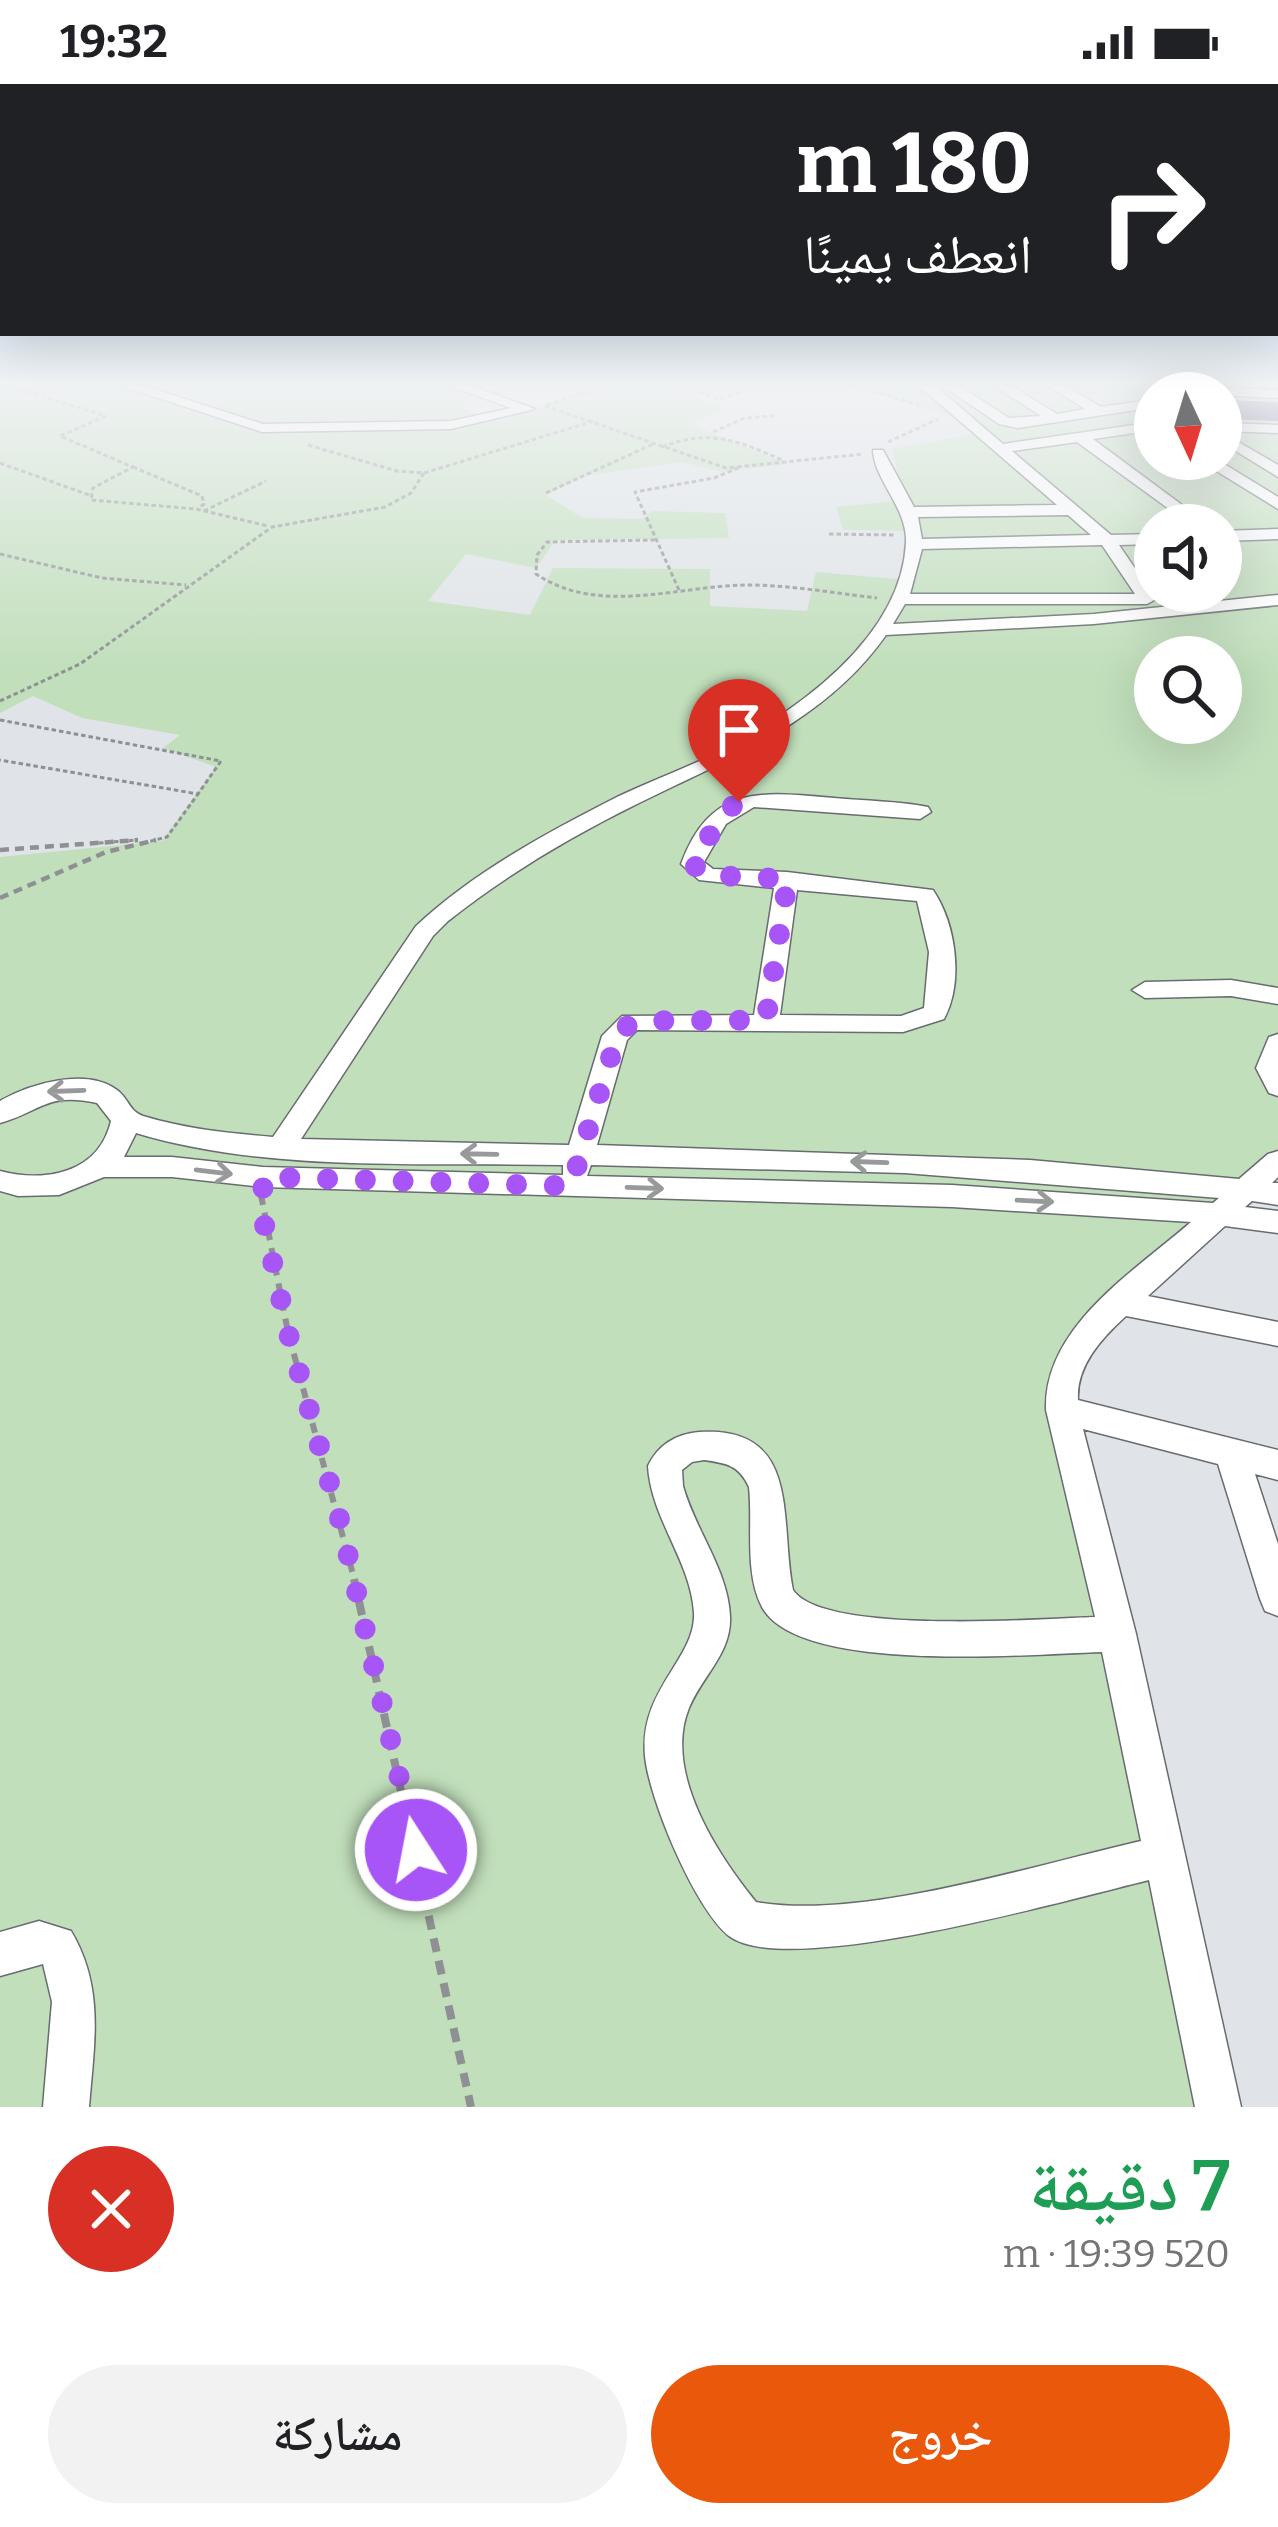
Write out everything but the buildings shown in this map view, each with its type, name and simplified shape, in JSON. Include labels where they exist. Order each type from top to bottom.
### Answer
[{"type":"street","points":[[280,1148],[424,931],[440,916],[603,814],[763,734],[853,661],[902,596],[914,540],[891,479]]},
{"type":"street","points":[[1039,479],[1108,541],[1134,574]]},
{"type":"street","points":[[1139,479],[1173,504]]},
{"type":"street","points":[[1239,480],[1278,504]]},
{"type":"street","points":[[907,512],[1075,510]]},
{"type":"street","points":[[1242,535],[1278,534]]},
{"type":"street","points":[[914,540],[1134,540]]},
{"type":"street","points":[[1242,585],[1278,584]]},
{"type":"street","points":[[902,596],[1134,592]]},
{"type":"street","points":[[1242,596],[1278,597]]},
{"type":"street","points":[[879,630],[1114,617],[1278,597]]},
{"type":"street","points":[[575,1171],[615,1036],[626,1025],[651,1020],[917,1022],[935,1013],[942,995],[936,910],[925,895],[707,875],[692,864],[725,811],[739,802],[763,799],[920,812]]},
{"type":"street","points":[[766,1020],[788,879]]},
{"type":"street","points":[[1145,990],[1245,989],[1278,996]]},
{"type":"street","points":[[1278,1043],[1269,1068],[1278,1087]]},
{"type":"street","points":[[0,1180],[28,1188],[50,1186],[97,1167],[118,1148],[125,1120],[119,1107],[90,1090],[46,1091],[3,1110]]},
{"type":"street","points":[[125,1120],[185,1138],[575,1171],[952,1196],[1247,1199],[1278,1222]]},
{"type":"street","points":[[1218,2107],[1117,1634],[1061,1410],[1061,1384],[1068,1363],[1099,1322],[1247,1199],[1278,1161]]},
{"type":"street","points":[[97,1167],[172,1167],[263,1177],[575,1171]]},
{"type":"street","points":[[1120,1303],[1278,1334]]},
{"type":"street","points":[[1061,1410],[1278,1465]]},
{"type":"street","points":[[1117,1634],[959,1637],[830,1630],[804,1623],[788,1613],[776,1594],[767,1492],[756,1467],[739,1450],[721,1445],[684,1448],[665,1466],[670,1502],[701,1568],[712,1618],[708,1649],[670,1706],[663,1727],[665,1750],[672,1790],[700,1857],[744,1921],[779,1929],[852,1924],[1165,1856]]},
{"type":"street","points":[[1232,1455],[1278,1599]]},
{"type":"street","points":[[0,1954],[39,1942],[56,1946],[70,1964],[73,1999],[66,2107]]},
{"type":"path","points":[[45,479],[107,504],[196,509],[272,527],[378,509],[411,493],[420,479]]},
{"type":"path","points":[[88,495],[113,479]]},
{"type":"path","points":[[163,479],[202,496],[204,505],[196,509]]},
{"type":"path","points":[[546,493],[576,479]]},
{"type":"path","points":[[680,590],[634,492],[693,479]]},
{"type":"path","points":[[204,511],[266,482]]},
{"type":"path","points":[[0,701],[80,664],[272,527]]},
{"type":"path","points":[[830,534],[914,540]]},
{"type":"path","points":[[655,540],[547,542],[538,554],[536,574],[576,592],[655,596],[760,585],[902,596]]},
{"type":"path","points":[[0,554],[102,578],[186,585]]},
{"type":"path","points":[[0,720],[158,752],[218,758],[218,766],[174,832],[106,852],[0,898]]},
{"type":"path","points":[[0,760],[198,794]]},
{"type":"path","points":[[0,850],[161,838]]},
{"type":"path","points":[[263,1177],[263,1218],[288,1332],[341,1524],[471,2107]]},
{"type":"green space","points":[[0,479],[577,479],[546,495],[583,518],[643,519],[652,511],[725,513],[729,538],[556,540],[536,568],[466,554],[428,601],[530,615],[553,568],[710,569],[710,606],[807,611],[816,572],[909,580],[920,531],[843,530],[836,507],[905,500],[900,479],[1278,479],[1278,1151],[1050,1379],[1195,2107],[0,2107],[0,857],[162,841],[216,767],[163,748],[180,735],[82,718],[33,696],[0,713]]},
{"type":"route","points":[[416,1850],[341,1524],[288,1332],[263,1218],[263,1177],[571,1186],[619,1030],[638,1021],[766,1020],[788,879],[707,875],[692,864],[725,811],[739,802]]}]
